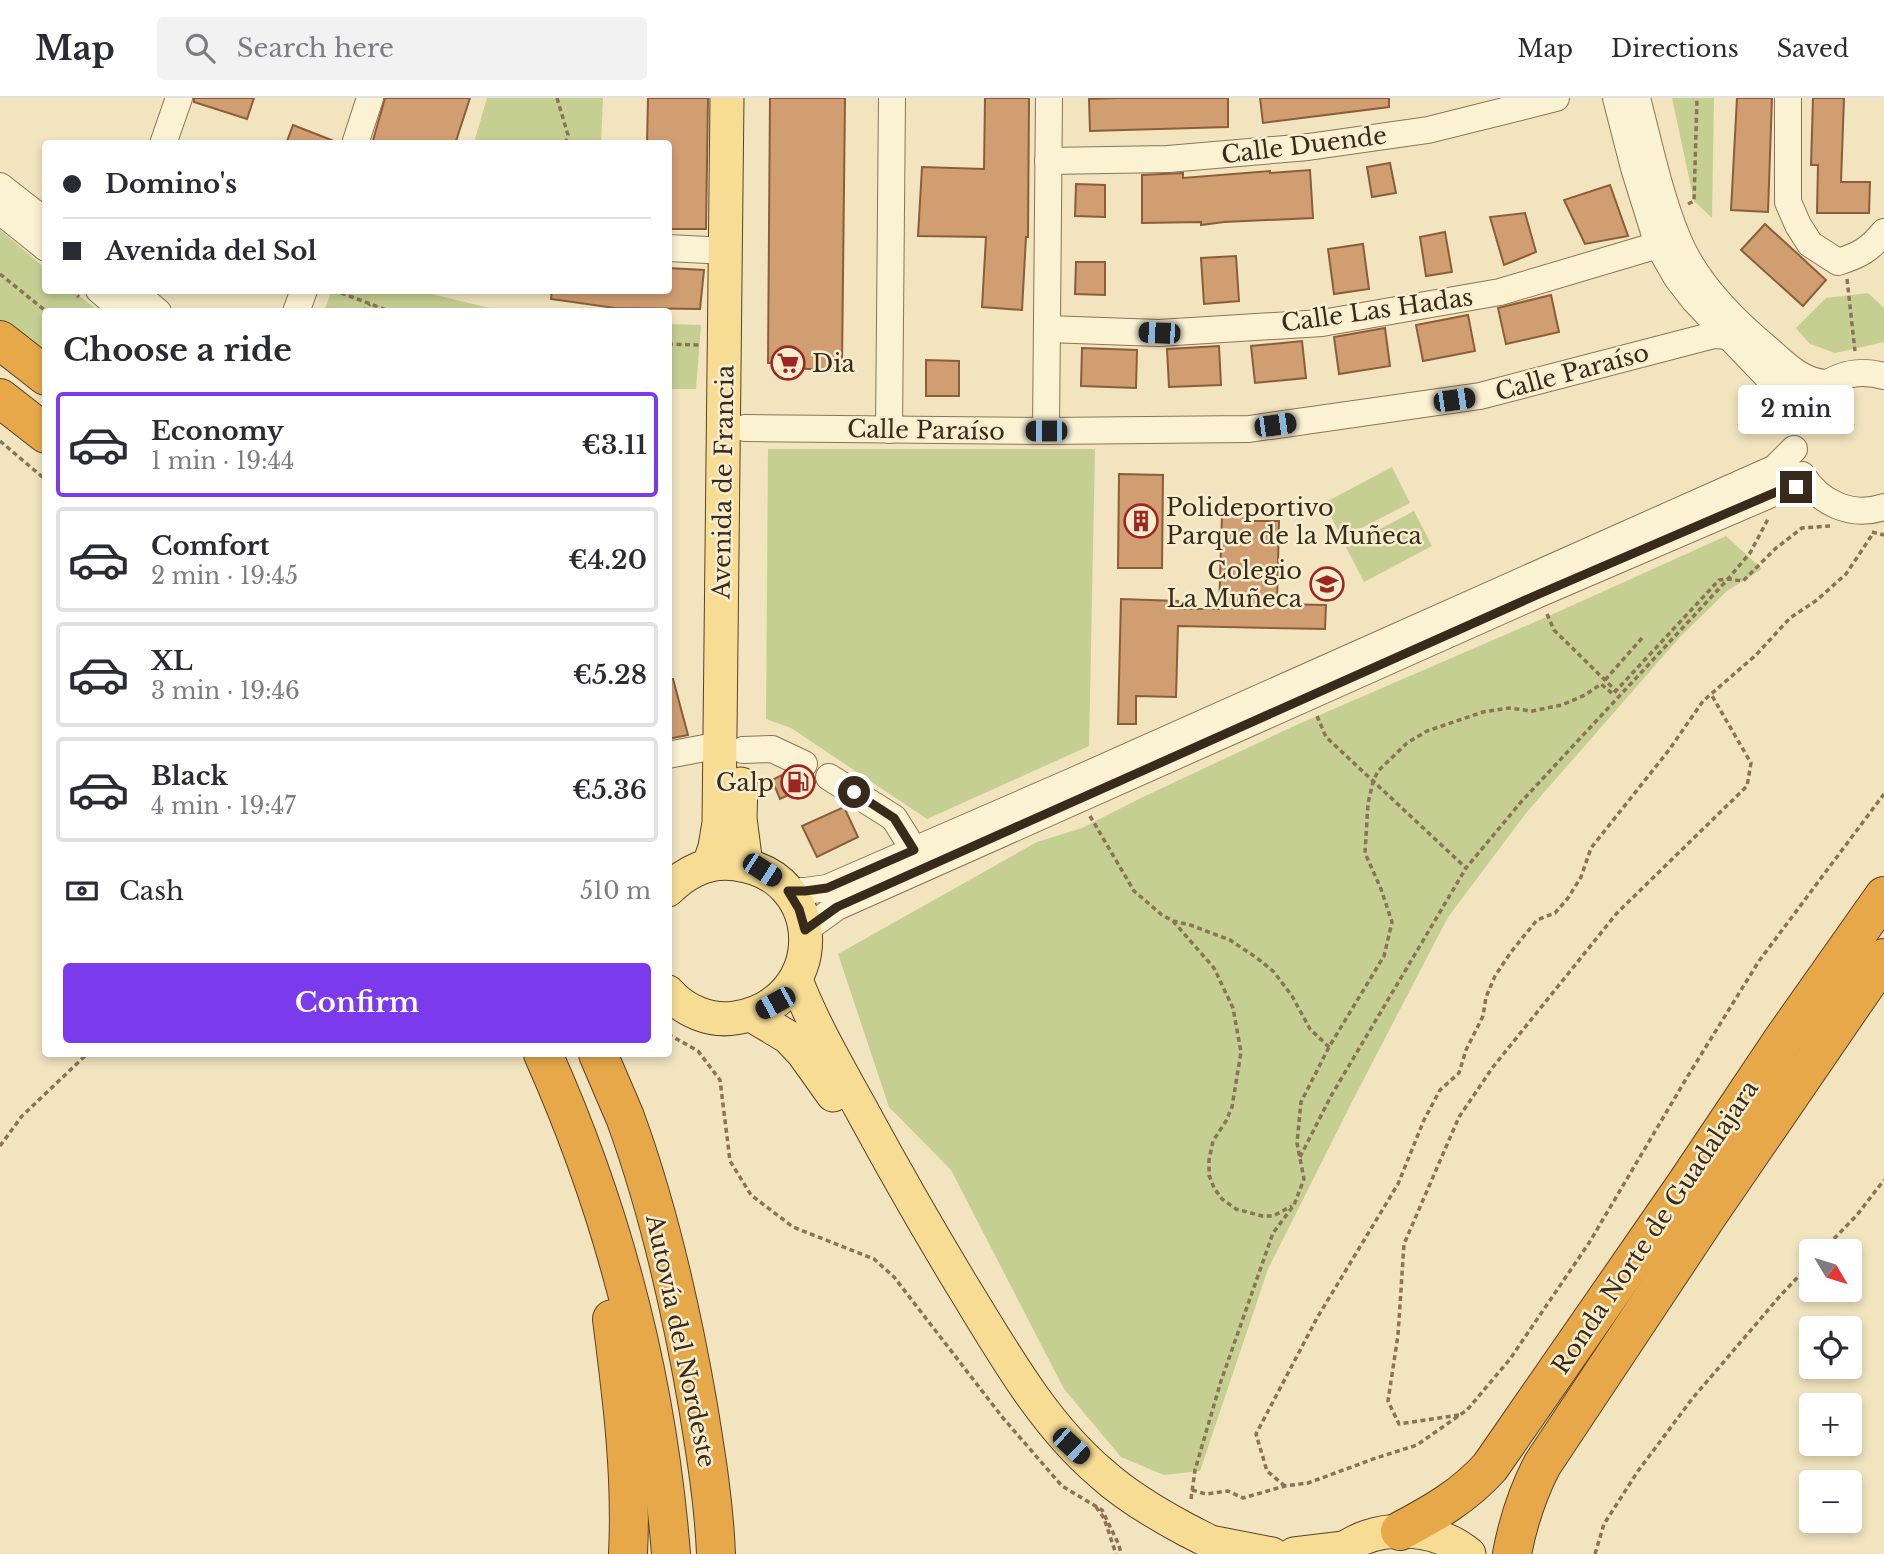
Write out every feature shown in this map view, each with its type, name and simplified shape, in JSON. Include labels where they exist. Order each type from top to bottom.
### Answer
[{"type":"highway","points":[[0,340],[42,373]]},
{"type":"highway","points":[[0,398],[42,431]]},
{"type":"highway","name":"Ronda Norte de Guadalajara","points":[[1400,1531],[1435,1513],[1464,1493],[1490,1467],[1884,896]]},
{"type":"highway","name":"Ronda Norte de Guadalajara","points":[[1511,1554],[1521,1512],[1542,1465],[1708,1214],[1884,958]]},
{"type":"highway","points":[[545,1057],[571,1160],[597,1246],[610,1307],[626,1450],[628,1554]]},
{"type":"highway","name":"Autovía del Nordeste","points":[[545,1057],[591,1169],[632,1308],[652,1400],[671,1554]]},
{"type":"highway","name":"Autovía del Nordeste","points":[[599,1057],[645,1177],[670,1265],[691,1368],[712,1496],[716,1554]]},
{"type":"highway","points":[[691,1368],[720,1452],[740,1554]]},
{"type":"main road","name":"Avenida de Francia","points":[[727,98],[725,345],[731,748],[746,865]]},
{"type":"main road","name":"Avenida de Francia","points":[[709,865],[715,847],[731,748],[745,428],[747,98]]},
{"type":"main road","points":[[672,886],[687,874],[709,865],[727,863],[762,870],[788,891],[799,909],[806,947],[803,964],[787,992],[753,1016],[725,1020],[699,1015],[672,997]]},
{"type":"main road","points":[[796,980],[823,1040],[915,1208],[993,1335],[1071,1446],[1098,1490],[1223,1549],[1272,1554]]},
{"type":"main road","points":[[753,1016],[788,1037],[803,1053],[915,1208]]},
{"type":"main road","points":[[1294,1554],[1341,1551],[1367,1536],[1400,1531],[1426,1533],[1459,1545],[1469,1554]]},
{"type":"street","points":[[164,140],[179,98]]},
{"type":"street","points":[[356,140],[370,98]]},
{"type":"street","points":[[889,430],[892,98]]},
{"type":"street","points":[[1046,431],[1049,98]]},
{"type":"street","name":"Calle Duende","points":[[1048,161],[1168,159],[1308,147],[1429,130],[1556,98]]},
{"type":"street","points":[[1616,98],[1658,245],[1676,278],[1782,392],[1793,406],[1797,419]]},
{"type":"street","points":[[1637,98],[1654,166],[1677,238],[1692,266],[1741,325],[1798,375],[1812,382],[1825,383]]},
{"type":"street","points":[[1788,98],[1788,202],[1810,244],[1838,262],[1859,256],[1884,232]]},
{"type":"street","points":[[0,186],[42,219]]},
{"type":"street","points":[[0,211],[42,245]]},
{"type":"street","name":"Calle Las Hadas","points":[[1047,329],[1159,333],[1322,323],[1500,292],[1658,245]]},
{"type":"street","points":[[672,248],[726,251]]},
{"type":"street","points":[[104,294],[120,308]]},
{"type":"street","points":[[137,294],[153,308]]},
{"type":"street","name":"Calle Paraíso","points":[[745,428],[1046,431],[1249,429],[1480,396],[1714,335],[1728,336]]},
{"type":"street","points":[[1873,520],[1824,499],[1810,487],[1797,463],[1794,434],[1797,419],[1808,399],[1825,383],[1858,372],[1884,376]]},
{"type":"street","points":[[788,891],[827,888],[914,850],[1775,468],[1794,449]]},
{"type":"street","points":[[805,930],[837,907],[1539,594],[1783,489],[1810,487]]},
{"type":"street","points":[[672,755],[731,748],[772,748],[804,764]]},
{"type":"street","points":[[830,777],[894,818],[914,850]]},
{"type":"path","points":[[556,98],[568,135],[566,140]]},
{"type":"path","points":[[1670,216],[1694,201],[1696,98]]},
{"type":"path","points":[[1845,260],[1858,372]]},
{"type":"path","points":[[0,274],[42,308]]},
{"type":"path","points":[[344,294],[381,308]]},
{"type":"path","points":[[366,308],[370,304]]},
{"type":"path","points":[[672,344],[725,345]]},
{"type":"path","points":[[0,441],[42,477]]},
{"type":"path","points":[[1728,579],[1750,553],[1783,489]]},
{"type":"path","points":[[1285,1486],[1267,1471],[1256,1434],[1317,1318],[1398,1184],[1424,1120],[1440,1090],[1459,1073],[1466,1050],[1483,1016],[1486,997],[1495,976],[1537,920],[1555,913],[1568,898],[1581,877],[1591,848],[1669,750],[1703,701],[1756,655],[1790,618],[1817,600],[1846,574],[1873,520],[1884,535]]},
{"type":"path","points":[[1300,1157],[1331,1096],[1466,868],[1521,802],[1719,580],[1743,581],[1775,549],[1802,528],[1836,526]]},
{"type":"path","points":[[1539,594],[1554,630],[1618,693]]},
{"type":"path","points":[[1605,680],[1642,638]]},
{"type":"path","points":[[1191,1499],[1195,1470],[1221,1381],[1273,1233],[1294,1205],[1304,1179],[1297,1143],[1301,1102],[1329,1047],[1384,956],[1392,922],[1365,853],[1368,803],[1378,771],[1408,743],[1427,731],[1458,720],[1509,708],[1532,711],[1562,705],[1601,684],[1613,694],[1618,693]]},
{"type":"path","points":[[1460,1415],[1399,1424],[1388,1401],[1398,1335],[1404,1244],[1459,1117],[1493,1067],[1617,913],[1747,786],[1751,763],[1711,694]]},
{"type":"path","points":[[1308,696],[1326,737],[1466,868]]},
{"type":"path","points":[[1192,1490],[1206,1494],[1228,1491],[1243,1498],[1285,1486],[1308,1483],[1417,1445],[1468,1410],[1510,1359],[1589,1243],[1759,961],[1884,794]]},
{"type":"path","points":[[1080,800],[1134,891],[1173,921],[1230,940],[1257,958],[1274,972],[1292,996],[1310,1029],[1329,1047]]},
{"type":"path","points":[[1173,921],[1214,968],[1233,1008],[1241,1052],[1232,1107],[1213,1140],[1211,1150],[1209,1175],[1214,1188],[1222,1199],[1236,1209],[1262,1216],[1273,1216],[1294,1205]]},
{"type":"path","points":[[672,1036],[698,1051],[720,1080],[730,1161],[751,1195],[793,1227],[874,1259],[894,1277],[1003,1418],[1062,1486],[1098,1490],[1102,1510],[1119,1545],[1118,1554]]},
{"type":"path","points":[[0,1146],[22,1116],[83,1057]]},
{"type":"path","points":[[1833,1239],[1884,1180]]},
{"type":"path","points":[[1595,1554],[1604,1524],[1638,1471],[1692,1399],[1799,1276]]},
{"type":"green space","points":[[487,98],[603,98],[601,140],[475,140]]},
{"type":"green space","points":[[1672,98],[1714,98],[1712,218],[1694,201]]},
{"type":"green space","points":[[0,230],[42,265],[42,294],[77,294],[95,308],[42,308],[42,374],[0,340]]},
{"type":"green space","points":[[1868,293],[1884,308],[1884,342],[1835,353],[1810,344],[1796,328],[1826,298]]},
{"type":"green space","points":[[330,294],[431,294],[490,308],[325,308]]},
{"type":"green space","points":[[672,324],[701,325],[696,389],[672,389]]},
{"type":"green space","points":[[768,449],[1095,449],[1089,746],[927,819],[791,728],[766,719]]},
{"type":"green space","points":[[1392,467],[1410,503],[1342,538],[1324,503]]},
{"type":"green space","points":[[1414,511],[1432,546],[1364,582],[1346,547]]},
{"type":"green space","points":[[1726,536],[1762,569],[1727,591],[1680,637],[1526,813],[1448,917],[1268,1269],[1200,1471],[1164,1475],[1121,1457],[1064,1389],[951,1170],[889,1107],[838,954],[1037,842],[1082,828],[1292,727]]},
{"type":"building","points":[[194,98],[254,98],[247,119],[194,102]]},
{"type":"building","points":[[385,98],[470,98],[456,140],[373,140]]},
{"type":"building","points":[[648,98],[708,98],[706,229],[672,229],[672,140],[647,140]]},
{"type":"building","points":[[770,98],[845,98],[842,365],[838,365],[837,371],[782,367],[782,363],[768,363]]},
{"type":"building","points":[[985,98],[1029,98],[1028,237],[1022,310],[982,307],[986,237],[918,236],[922,167],[984,169]]},
{"type":"building","points":[[1228,98],[1228,127],[1090,131],[1089,99]]},
{"type":"building","points":[[1260,98],[1389,98],[1389,107],[1263,123]]},
{"type":"building","points":[[1737,98],[1772,98],[1768,212],[1731,210]]},
{"type":"building","points":[[1813,98],[1844,98],[1841,182],[1870,182],[1869,213],[1817,213],[1818,165],[1811,165]]},
{"type":"building","points":[[293,125],[331,140],[287,140]]},
{"type":"building","points":[[1390,163],[1396,193],[1372,197],[1367,167]]},
{"type":"building","points":[[1310,170],[1313,218],[1201,225],[1201,222],[1142,223],[1142,175],[1183,173],[1183,178]]},
{"type":"building","points":[[1076,184],[1105,185],[1105,217],[1075,216]]},
{"type":"building","points":[[1610,185],[1628,236],[1585,244],[1564,200]]},
{"type":"building","points":[[1525,213],[1536,252],[1504,265],[1490,217]]},
{"type":"building","points":[[1765,224],[1826,280],[1803,306],[1741,250]]},
{"type":"building","points":[[1445,232],[1452,272],[1426,276],[1420,237]]},
{"type":"building","points":[[1363,244],[1369,289],[1334,294],[1328,249]]},
{"type":"building","points":[[1236,256],[1239,301],[1204,304],[1201,258]]},
{"type":"building","points":[[1076,262],[1105,262],[1105,295],[1075,294]]},
{"type":"building","points":[[672,268],[704,270],[700,309],[615,308],[551,299],[552,294],[672,294]]},
{"type":"building","points":[[1551,295],[1559,332],[1506,344],[1498,308]]},
{"type":"building","points":[[1468,315],[1475,351],[1423,361],[1416,325]]},
{"type":"building","points":[[1385,328],[1390,366],[1339,374],[1334,337]]},
{"type":"building","points":[[1302,341],[1306,378],[1255,383],[1251,346]]},
{"type":"building","points":[[1219,346],[1221,385],[1169,387],[1167,349]]},
{"type":"building","points":[[1082,348],[1137,350],[1136,388],[1081,386]]},
{"type":"building","points":[[926,360],[959,361],[959,396],[926,396]]},
{"type":"building","name":"Polideportivo Parque de la Muñeca","points":[[1119,474],[1163,475],[1162,568],[1118,568]]},
{"type":"building","points":[[1222,514],[1248,514],[1248,521],[1279,521],[1277,604],[1326,605],[1325,629],[1178,626],[1176,697],[1136,696],[1136,724],[1118,724],[1121,599],[1178,601],[1178,609],[1219,609]]},
{"type":"building","points":[[672,679],[673,679],[688,735],[672,738]]},
{"type":"building","points":[[786,773],[805,780],[813,777],[815,783],[780,799],[772,780]]},
{"type":"building","points":[[844,807],[858,837],[817,857],[802,826]]},
{"type":"place","name":"Dia","points":[[788,363]]},
{"type":"place","name":"Polideportivo Parque de la Muñeca","points":[[1141,521]]},
{"type":"place","name":"Colegio La Muñeca","points":[[1327,584]]},
{"type":"place","name":"Galp","points":[[798,782]]},
{"type":"route","points":[[854,792],[894,818],[914,850],[827,888],[788,891],[799,909],[805,930],[837,907],[1308,696],[1783,489],[1796,487]]}]
